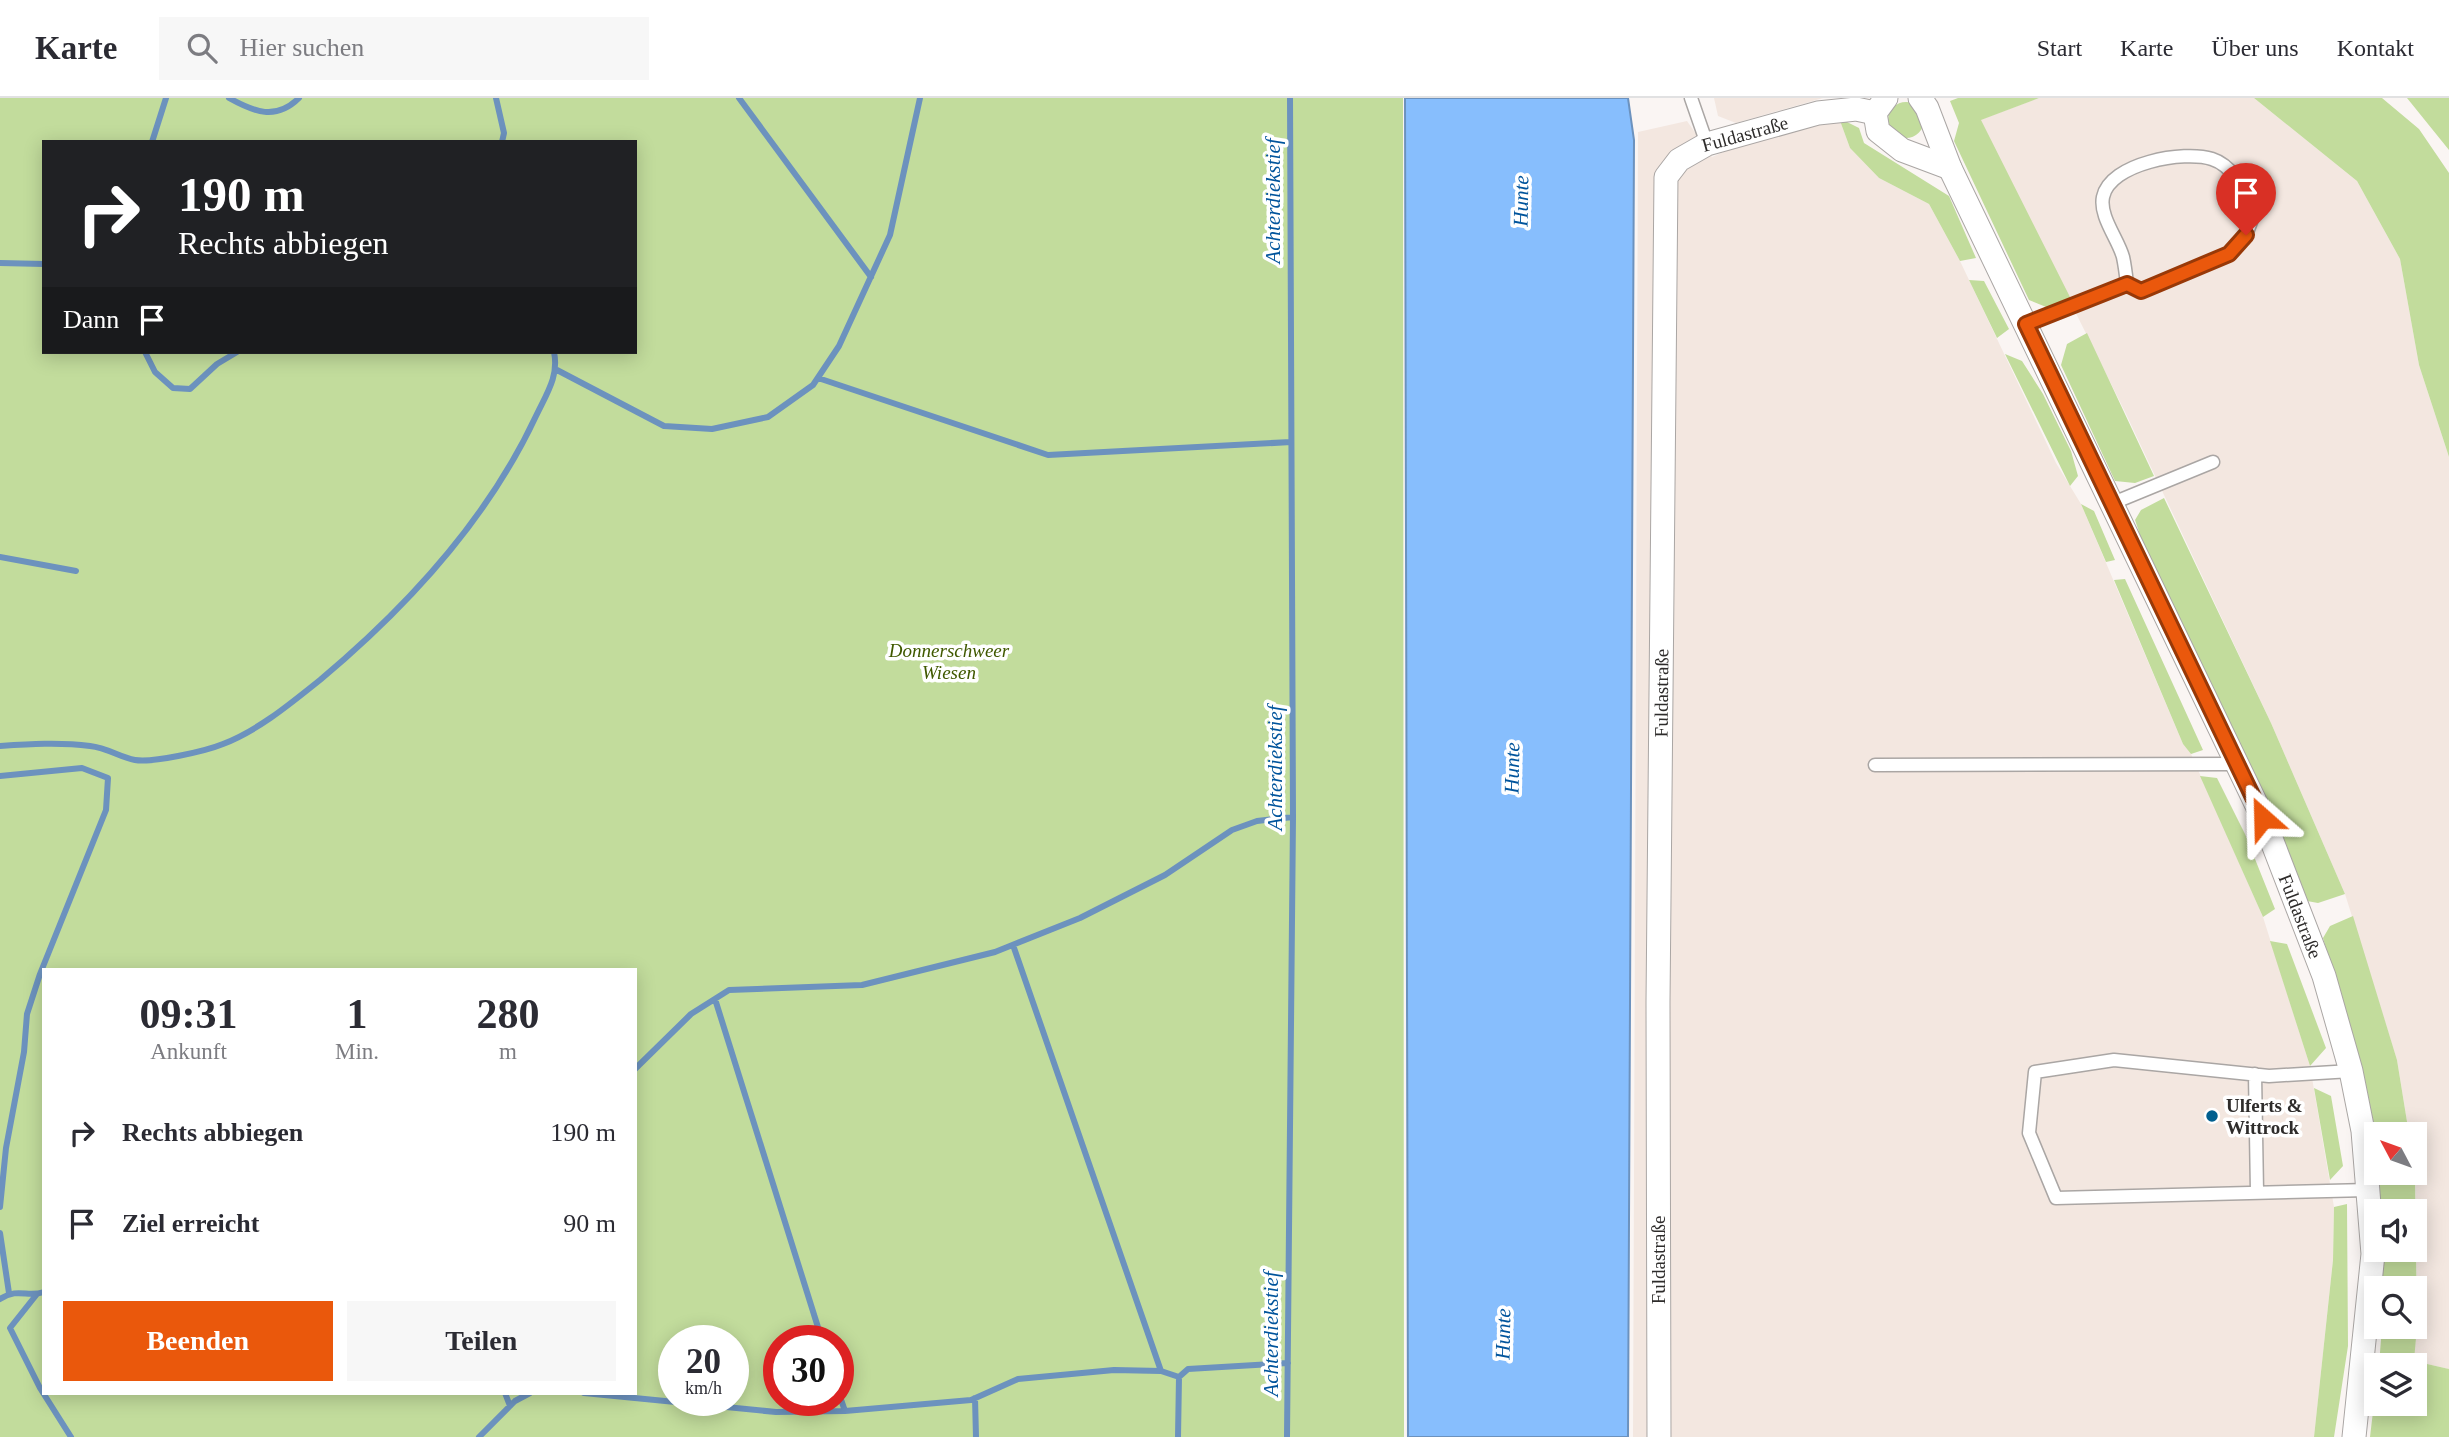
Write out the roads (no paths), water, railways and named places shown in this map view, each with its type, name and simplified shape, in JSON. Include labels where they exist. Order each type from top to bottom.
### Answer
[{"type":"street","name":"Fuldastraße","points":[[1920,98],[1927,108],[1950,168],[2263,818],[2324,976],[2351,1072],[2363,1131],[2368,1190],[2372,1254],[2354,1437]]},
{"type":"street","name":"Fuldastraße","points":[[1659,1437],[1658,988],[1666,177],[1679,160],[1707,144],[1818,113],[1881,106],[1878,131],[1888,141],[1950,168]]},
{"type":"lane","points":[[1691,98],[1707,144]]},
{"type":"lane","points":[[2026,324],[2127,284],[2141,291],[2229,254],[2246,235],[2255,211],[2234,174],[2213,159],[2187,156],[2154,159],[2121,173],[2103,195],[2103,208],[2122,256],[2127,284]]},
{"type":"lane","points":[[2113,503],[2213,462]]},
{"type":"lane","points":[[1875,765],[2237,764]]},
{"type":"lane","points":[[2351,1072],[2255,1074],[2113,1060],[2035,1072],[2029,1133],[2056,1198],[2368,1190]]},
{"type":"lane","points":[[2255,1074],[2257,1192]]},
{"type":"water","name":"Hunte","points":[[1405,98],[1628,98],[1634,140],[1628,1437],[1408,1437]]},
{"type":"waterway","points":[[153,140],[166,98]]},
{"type":"waterway","points":[[229,98],[265,112],[282,110],[299,98]]},
{"type":"waterway","points":[[496,98],[504,133],[502,140]]},
{"type":"waterway","points":[[739,98],[871,277]]},
{"type":"waterway","name":"Achterdiekstief","points":[[557,370],[664,426],[712,429],[768,417],[813,385],[839,346],[890,235],[920,98]]},
{"type":"waterway","name":"Achterdiekstief","points":[[1287,1437],[1293,817],[1290,98]]},
{"type":"waterway","points":[[0,263],[42,264]]},
{"type":"waterway","points":[[146,354],[155,372],[173,388],[190,389],[217,364],[234,354]]},
{"type":"waterway","points":[[0,746],[79,745],[135,760],[154,760],[223,744],[274,716],[320,680],[383,623],[442,560],[469,526],[494,491],[544,400],[555,369],[554,354]]},
{"type":"waterway","points":[[818,378],[1048,455],[1291,442]]},
{"type":"waterway","points":[[0,557],[76,571]]},
{"type":"waterway","points":[[0,776],[82,768],[108,778],[106,810],[42,968]]},
{"type":"waterway","points":[[637,1067],[691,1014],[729,990],[862,985],[995,952],[1080,918],[1165,875],[1232,830],[1257,821],[1293,817]]},
{"type":"waterway","points":[[1013,945],[1161,1371],[1179,1377]]},
{"type":"waterway","points":[[0,1207],[6,1148],[24,1052],[27,1014],[42,969]]},
{"type":"waterway","points":[[715,999],[817,1325]]},
{"type":"waterway","points":[[0,1233],[9,1293]]},
{"type":"waterway","points":[[0,1299],[18,1293],[42,1292]]},
{"type":"waterway","points":[[37,1294],[10,1328],[42,1391]]},
{"type":"waterway","points":[[1178,1437],[1179,1377],[1188,1369],[1288,1363]]},
{"type":"waterway","points":[[854,1410],[971,1400],[1018,1379],[1114,1370],[1161,1371]]},
{"type":"waterway","points":[[44,1395],[71,1437]]},
{"type":"waterway","points":[[506,1395],[510,1406]]},
{"type":"waterway","points":[[479,1437],[515,1401],[526,1395]]},
{"type":"waterway","points":[[604,1395],[763,1411]]},
{"type":"waterway","points":[[975,1398],[976,1437]]},
{"type":"place","name":"Ulferts & Wittrock","points":[[2212,1116]]},
{"type":"park label","name":"Donnerschweer Wiesen","points":[[949,661]]}]
